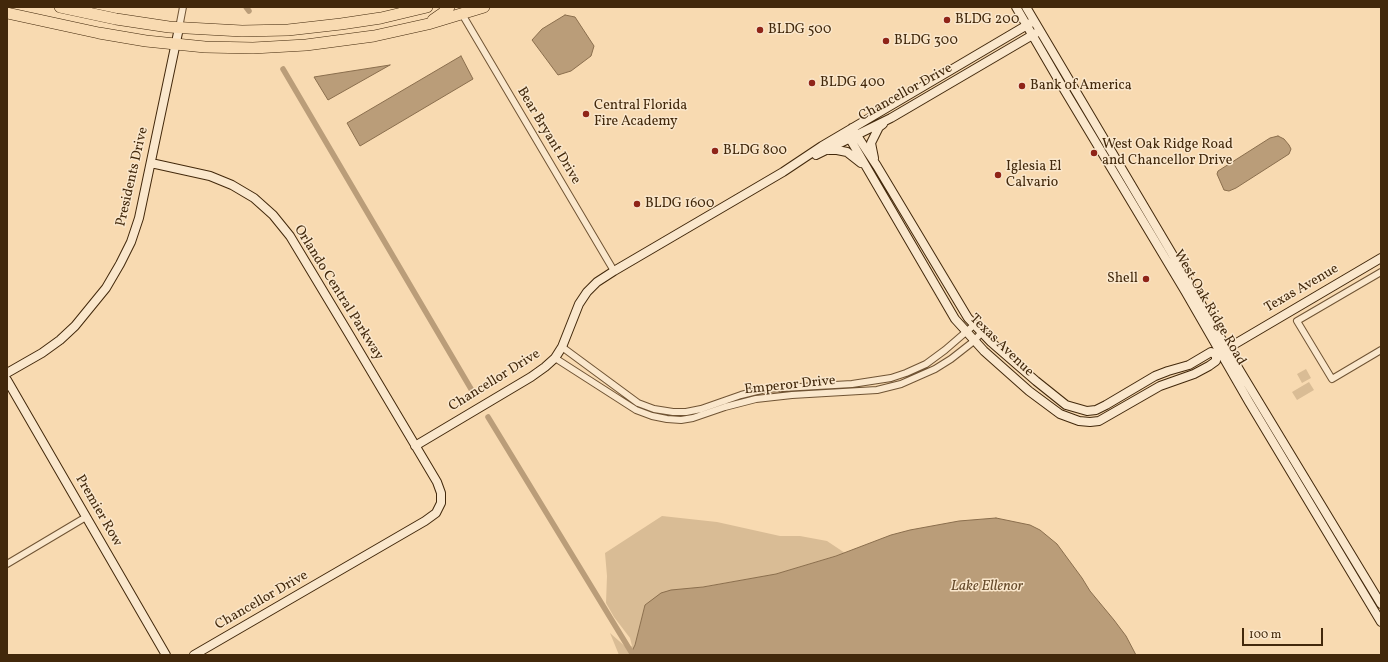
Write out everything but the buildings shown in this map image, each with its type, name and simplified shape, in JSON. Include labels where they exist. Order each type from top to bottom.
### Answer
[{"type":"highway","points":[[60,7],[116,19],[179,28],[242,31],[299,29],[362,21],[427,7]]},
{"type":"highway","points":[[428,24],[443,14],[449,7]]},
{"type":"highway","points":[[7,13],[117,36],[175,44],[229,48],[306,45],[366,38],[428,24],[464,11],[484,7]]},
{"type":"street","name":"Presidents Drive","points":[[7,373],[42,353],[60,340],[75,326],[106,288],[131,242],[139,218],[183,7]]},
{"type":"street","name":"West Oak Ridge Road","points":[[1016,7],[1030,23],[1040,31],[1148,213],[1221,352],[1291,454],[1381,604]]},
{"type":"street","name":"West Oak Ridge Road","points":[[1026,7],[1032,35],[1381,622]]},
{"type":"street","name":"Bear Bryant Drive","points":[[464,11],[614,271]]},
{"type":"street","name":"Chancellor Drive","points":[[783,172],[825,151],[1030,23]]},
{"type":"street","name":"Chancellor Drive","points":[[415,446],[531,377],[555,358],[562,347],[579,304],[587,292],[597,282],[783,172],[822,146],[892,118],[1040,31]]},
{"type":"street","points":[[877,166],[872,154],[872,143],[879,127],[892,118]]},
{"type":"street","name":"Texas Avenue","points":[[851,134],[877,166],[957,301],[974,325],[981,333],[1036,381],[1066,405],[1087,411],[1096,410],[1106,405],[1168,370],[1188,365],[1211,352],[1221,352],[1381,258]]},
{"type":"street","name":"Texas Avenue","points":[[851,134],[866,167],[948,307],[966,332],[1029,391],[1060,414],[1072,420],[1090,422],[1099,421],[1112,415],[1153,390],[1170,382],[1194,374],[1216,361],[1221,352]]},
{"type":"street","points":[[825,151],[837,150],[847,152],[855,156],[866,167]]},
{"type":"street","name":"Orlando Central Parkway","points":[[151,163],[210,176],[232,185],[254,198],[273,215],[290,236],[437,482],[442,493],[441,503]]},
{"type":"street","points":[[1131,201],[1136,203],[1142,213],[1148,213]]},
{"type":"street","points":[[1381,272],[1297,321],[1332,379],[1381,350]]},
{"type":"street","points":[[948,307],[957,301]]},
{"type":"street","name":"Emperor Drive","points":[[562,347],[638,402],[654,409],[673,412],[686,412],[765,389],[852,384],[891,378],[926,364],[974,325]]},
{"type":"street","name":"Emperor Drive","points":[[555,358],[636,410],[667,420],[681,420],[693,418],[725,407],[756,399],[877,390],[901,384],[935,369],[951,359],[974,341],[981,333]]},
{"type":"street","points":[[1188,365],[1194,374]]},
{"type":"street","name":"Premier Row","points":[[7,380],[166,655]]},
{"type":"street","points":[[1148,380],[1153,390]]},
{"type":"street","points":[[1029,391],[1036,381]]},
{"type":"street","points":[[1060,414],[1066,405]]},
{"type":"street","points":[[1106,405],[1112,415]]},
{"type":"street","points":[[1264,425],[1270,429],[1286,454],[1291,454]]},
{"type":"street","name":"Chancellor Drive","points":[[194,655],[425,521],[436,513],[441,503]]},
{"type":"street","points":[[7,564],[86,517]]},
{"type":"street","points":[[1330,535],[1336,540],[1346,555],[1351,553]]},
{"type":"shaded area","points":[[1306,369],[1311,378],[1302,383],[1297,374]]},
{"type":"shaded area","points":[[1309,382],[1314,390],[1297,400],[1292,392]]},
{"type":"shaded area","points":[[662,516],[717,522],[780,536],[800,536],[827,541],[845,553],[776,574],[690,589],[645,605],[635,645],[630,655],[619,655],[610,633],[627,648],[632,646],[630,638],[614,617],[606,603],[607,576],[605,553]]},
{"type":"water","points":[[565,15],[575,17],[594,46],[591,56],[571,71],[558,75],[532,40],[542,29]]},
{"type":"water","points":[[461,56],[473,79],[360,146],[347,123]]},
{"type":"water","points":[[390,65],[328,100],[314,77],[339,73]]},
{"type":"water","points":[[1278,136],[1284,139],[1289,145],[1291,149],[1289,154],[1236,188],[1229,191],[1224,190],[1217,174],[1218,171],[1270,138]]},
{"type":"water","name":"Lake Ellenor","points":[[996,518],[1030,525],[1040,530],[1057,544],[1090,591],[1126,636],[1136,655],[630,655],[635,645],[645,605],[661,593],[671,590],[703,587],[776,574],[836,556],[891,535],[910,530],[959,521]]},
{"type":"waterway","points":[[246,7],[249,11]]},
{"type":"waterway","points":[[283,69],[474,394]]},
{"type":"waterway","points":[[488,417],[633,655]]},
{"type":"place","name":"BLDG 200","points":[[947,20]]},
{"type":"place","name":"BLDG 500","points":[[760,30]]},
{"type":"place","name":"BLDG 300","points":[[886,41]]},
{"type":"place","name":"BLDG 400","points":[[812,83]]},
{"type":"place","name":"Bank of America","points":[[1022,86]]},
{"type":"place","name":"Central Florida Fire Academy","points":[[586,114]]},
{"type":"place","name":"BLDG 800","points":[[715,151]]},
{"type":"place","name":"West Oak Ridge Road and Chancellor Drive","points":[[1094,153]]},
{"type":"place","name":"Iglesia El Calvario","points":[[998,175]]},
{"type":"place","name":"BLDG 1600","points":[[637,204]]},
{"type":"place","name":"Shell","points":[[1146,279]]}]
